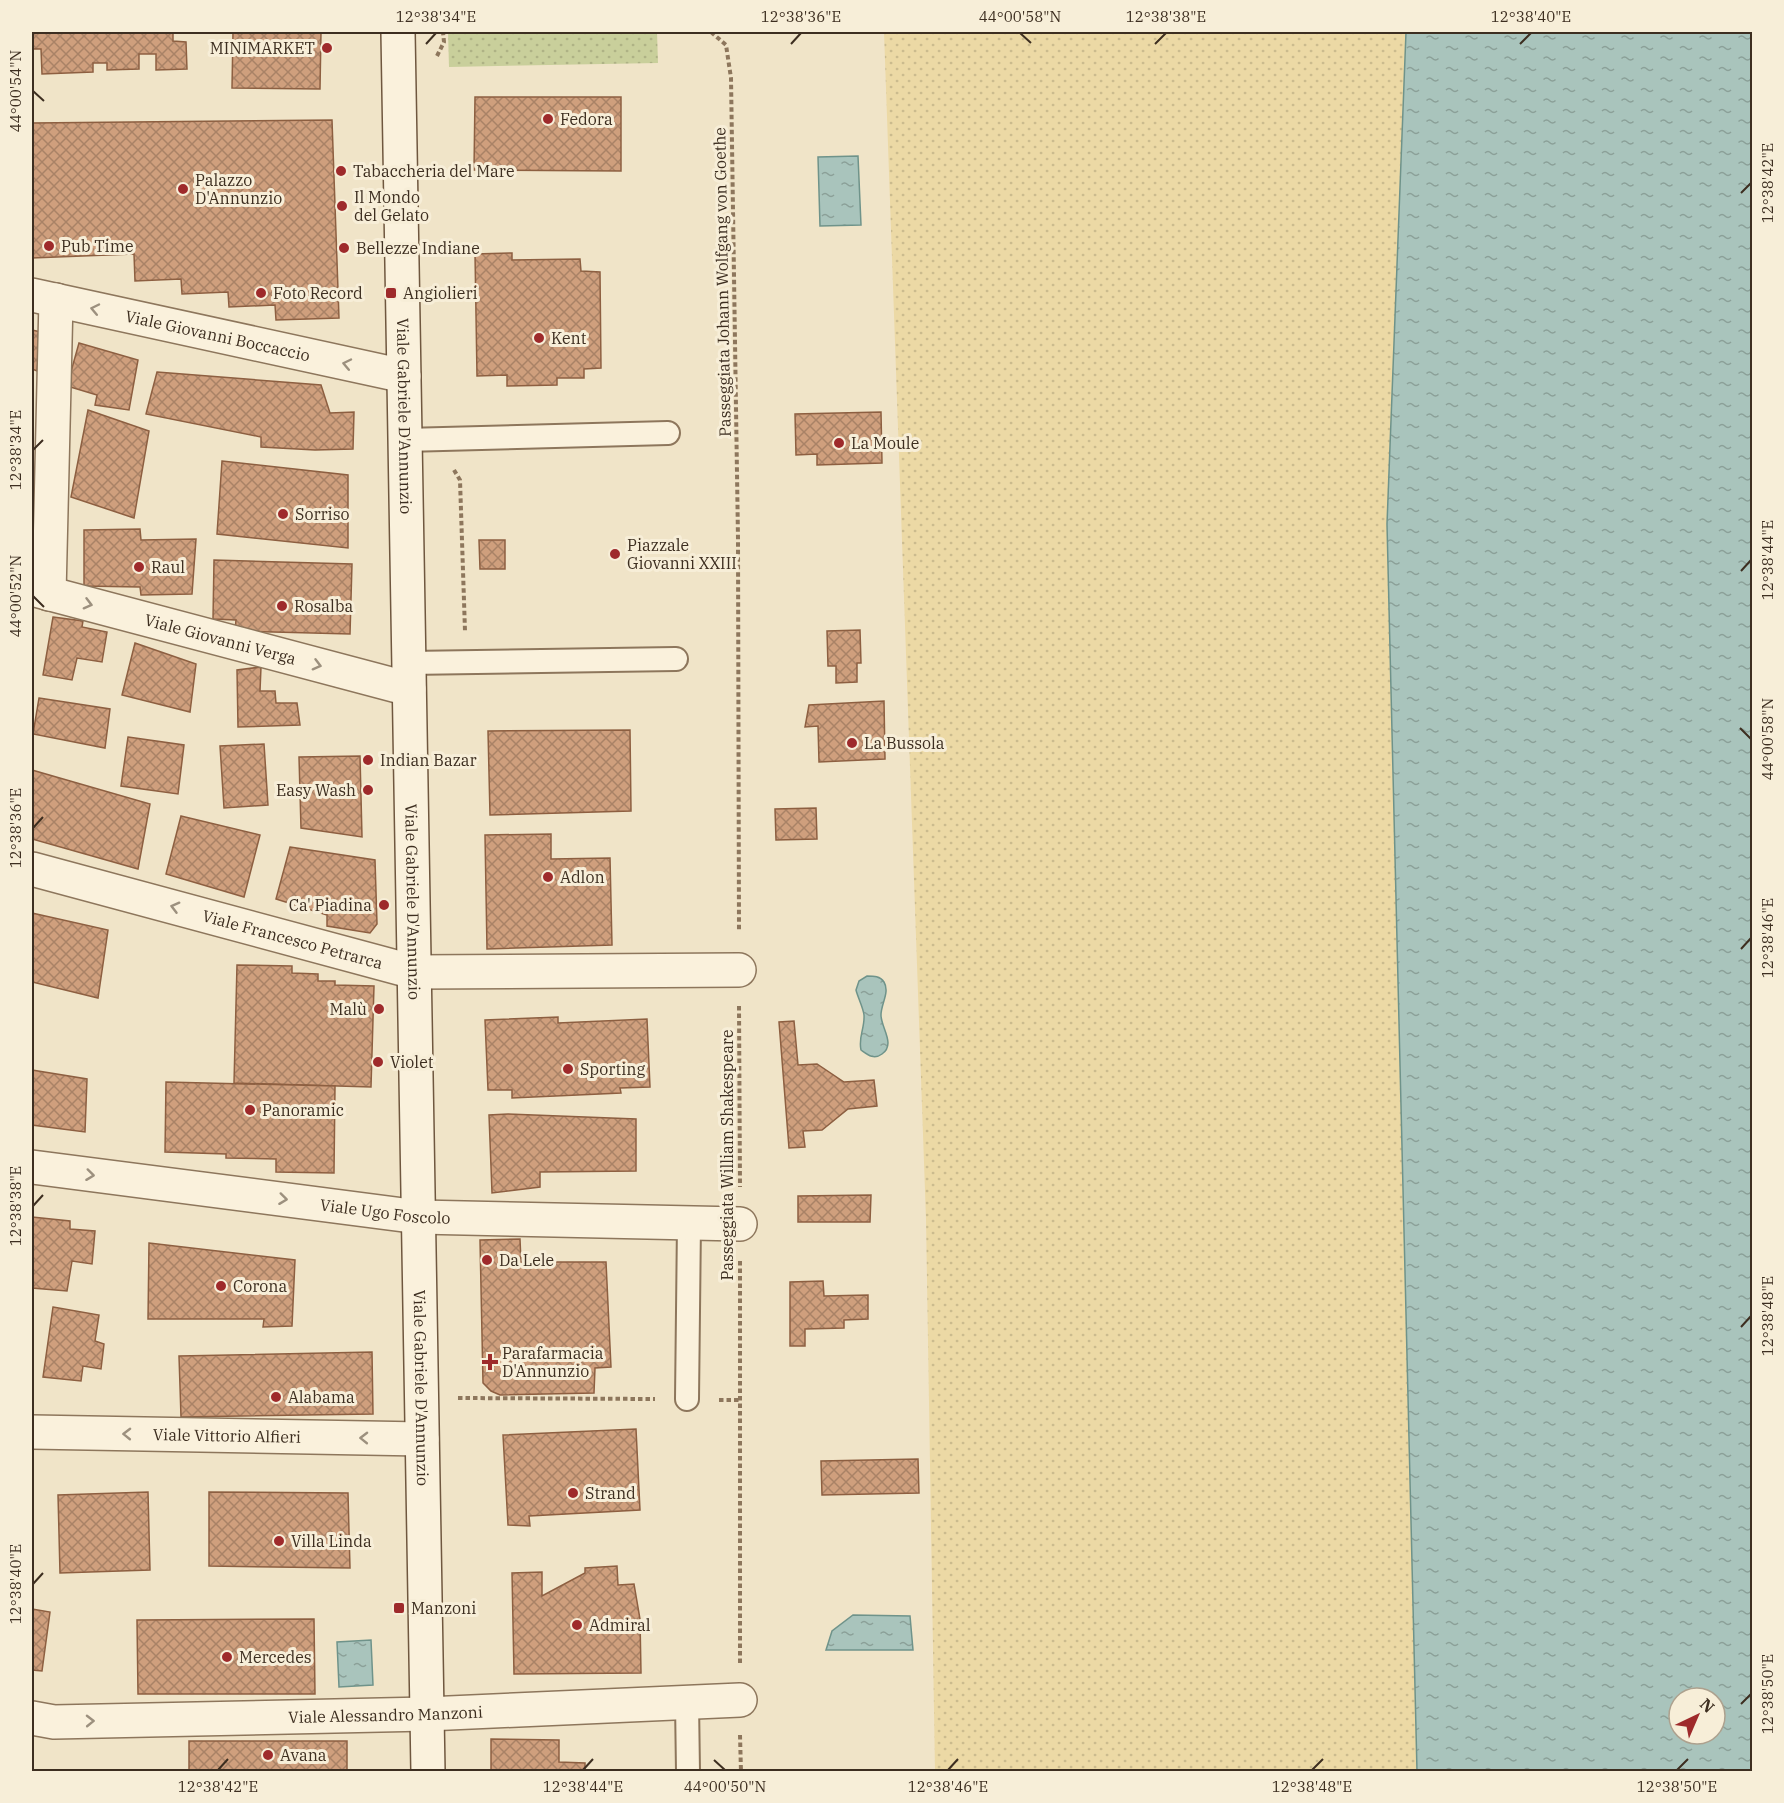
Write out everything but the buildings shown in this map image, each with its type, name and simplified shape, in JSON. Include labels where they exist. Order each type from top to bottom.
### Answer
[{"type":"street","name":"Viale Gabriele D'Annunzio","points":[[398,32],[428,1772]]},
{"type":"street","name":"Viale Giovanni Boccaccio","points":[[44,297],[404,376]]},
{"type":"street","points":[[40,592],[44,297]]},
{"type":"street","name":"Viale Giovanni Verga","points":[[40,592],[409,676]]},
{"type":"street","name":"Viale Francesco Petrarca","points":[[32,869],[414,972],[739,970]]},
{"type":"street","name":"Viale Ugo Foscolo","points":[[32,1167],[419,1217],[740,1224]]},
{"type":"street","name":"Viale Vittorio Alfieri","points":[[32,1432],[422,1439]]},
{"type":"street","name":"Viale Alessandro Manzoni","points":[[32,1718],[54,1722],[427,1714],[740,1700]]},
{"type":"lane","points":[[405,440],[668,433]]},
{"type":"lane","points":[[409,676],[676,659]]},
{"type":"lane","points":[[687,1399],[689,1223]]},
{"type":"lane","points":[[687,1702],[688,1772]]},
{"type":"path","name":"Passeggiata Johann Wolfgang von Goethe","points":[[711,32],[726,45],[731,78],[738,539]]},
{"type":"path","name":"Passeggiata William Shakespeare","points":[[738,539],[741,1772]]},
{"type":"path","points":[[422,1398],[740,1400]]},
{"type":"sand","points":[[884,32],[1406,32],[1387,524],[1417,1771],[935,1771],[926,1219]]},
{"type":"green space","points":[[448,32],[657,32],[658,63],[449,67]]},
{"type":"water","points":[[1406,32],[1752,32],[1752,1771],[1417,1771],[1387,524]]},
{"type":"water","points":[[858,156],[861,225],[820,226],[818,157]]},
{"type":"water","points":[[867,976],[881,979],[886,986],[881,1015],[888,1046],[882,1054],[876,1057],[861,1050],[860,1045],[864,1015],[856,990],[859,981]]},
{"type":"water","points":[[853,1615],[910,1616],[913,1650],[826,1650],[832,1631]]},
{"type":"water","points":[[371,1640],[373,1685],[339,1687],[337,1642]]},
{"type":"place","name":"MINIMARKET","points":[[327,48]]},
{"type":"place","name":"Fedora","points":[[548,119]]},
{"type":"place","name":"Tabaccheria del Mare","points":[[341,171]]},
{"type":"place","name":"Palazzo D'Annunzio","points":[[183,189]]},
{"type":"place","name":"Il Mondo del Gelato","points":[[342,206]]},
{"type":"place","name":"Pub Time","points":[[49,246]]},
{"type":"place","name":"Bellezze Indiane","points":[[344,248]]},
{"type":"place","name":"Foto Record","points":[[261,293]]},
{"type":"place","name":"Angiolieri","points":[[391,293]]},
{"type":"place","name":"Kent","points":[[539,338]]},
{"type":"place","name":"La Moule","points":[[839,443]]},
{"type":"place","name":"Sorriso","points":[[283,514]]},
{"type":"place","name":"Piazzale Giovanni XXIII","points":[[615,554]]},
{"type":"place","name":"Raul","points":[[139,567]]},
{"type":"place","name":"Rosalba","points":[[282,606]]},
{"type":"place","name":"La Bussola","points":[[852,743]]},
{"type":"place","name":"Indian Bazar","points":[[368,760]]},
{"type":"place","name":"Easy Wash","points":[[368,790]]},
{"type":"place","name":"Adlon","points":[[548,877]]},
{"type":"place","name":"Ca' Piadina","points":[[384,905]]},
{"type":"place","name":"Malù","points":[[379,1009]]},
{"type":"place","name":"Violet","points":[[378,1062]]},
{"type":"place","name":"Sporting","points":[[568,1069]]},
{"type":"place","name":"Panoramic","points":[[250,1110]]},
{"type":"place","name":"Da Lele","points":[[487,1260]]},
{"type":"place","name":"Corona","points":[[221,1286]]},
{"type":"place","name":"Parafarmacia D'Annunzio","points":[[490,1362]]},
{"type":"place","name":"Alabama","points":[[276,1397]]},
{"type":"place","name":"Strand","points":[[573,1493]]},
{"type":"place","name":"Villa Linda","points":[[279,1541]]},
{"type":"place","name":"Manzoni","points":[[399,1608]]},
{"type":"place","name":"Admiral","points":[[577,1625]]},
{"type":"place","name":"Mercedes","points":[[227,1657]]},
{"type":"place","name":"Avana","points":[[268,1755]]}]
